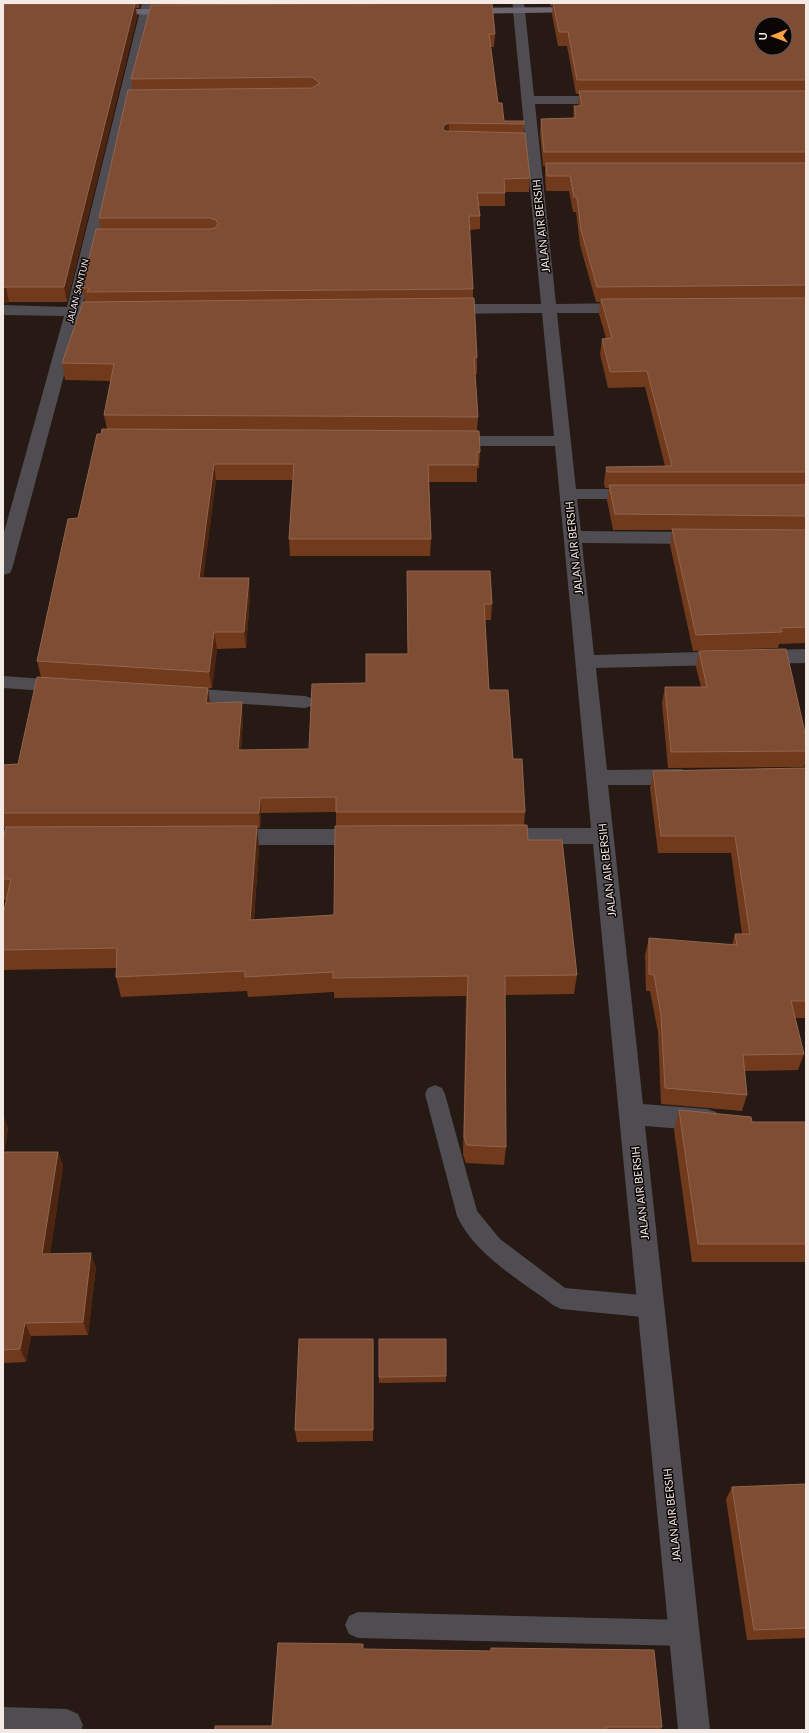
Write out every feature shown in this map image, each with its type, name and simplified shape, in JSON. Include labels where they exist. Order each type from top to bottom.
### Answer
[{"type":"main road","points":[[448,11],[519,7],[597,10]]},
{"type":"main road","points":[[98,12],[147,8],[193,12]]},
{"type":"street","name":"JALAN AIR BERSIH","points":[[519,7],[529,100],[526,142],[544,172],[550,308],[694,1730]]},
{"type":"street","name":"JALAN SANTUN","points":[[3,569],[73,312],[124,97],[147,8]]},
{"type":"street","points":[[124,97],[139,97]]},
{"type":"street","points":[[529,100],[616,100]]},
{"type":"street","points":[[91,237],[106,237]]},
{"type":"street","points":[[431,309],[643,308]]},
{"type":"street","points":[[3,310],[121,312]]},
{"type":"street","points":[[432,441],[563,441]]},
{"type":"street","points":[[569,494],[656,494]]},
{"type":"street","points":[[573,537],[721,538]]},
{"type":"street","points":[[586,662],[806,656]]},
{"type":"street","points":[[597,778],[698,777]]},
{"type":"street","points":[[477,836],[604,836]]},
{"type":"street","points":[[208,837],[382,837]]},
{"type":"street","points":[[632,1114],[727,1122]]},
{"type":"street","points":[[3,1723],[67,1725]]},
{"type":"lane","points":[[3,682],[74,687]]},
{"type":"lane","points":[[170,693],[305,702]]},
{"type":"lane","points":[[435,1094],[468,1216],[492,1246],[561,1298],[652,1307]]},
{"type":"lane","points":[[358,1625],[536,1628],[684,1633]]},
{"type":"building","points":[[492,3],[495,34],[489,34],[498,103],[502,103],[504,121],[524,121],[524,124],[449,123],[444,125],[443,129],[445,131],[525,133],[530,178],[504,179],[505,193],[477,193],[480,216],[469,216],[473,289],[87,292],[89,288],[82,288],[96,229],[210,229],[215,228],[218,224],[216,220],[210,218],[99,218],[128,90],[312,88],[320,83],[312,77],[131,79],[151,5]]},
{"type":"building","points":[[553,3],[806,3],[806,80],[577,80],[568,32],[559,32]]},
{"type":"building","points":[[3,4],[135,4],[64,287],[3,288]]},
{"type":"building","points":[[579,91],[806,91],[806,152],[544,152],[541,119],[576,118],[574,106],[582,106]]},
{"type":"building","points":[[546,163],[806,163],[806,285],[597,287],[581,230],[577,197],[574,197],[570,176],[547,176]]},
{"type":"building","points":[[474,298],[477,357],[474,358],[478,417],[104,415],[114,364],[62,363],[83,302]]},
{"type":"building","points":[[806,298],[806,472],[607,472],[606,467],[672,466],[647,371],[610,372],[602,339],[612,338],[601,299]]},
{"type":"building","points":[[102,429],[479,431],[480,452],[477,452],[477,465],[428,465],[431,539],[289,539],[294,464],[214,464],[199,578],[249,578],[244,632],[214,632],[209,672],[37,661],[68,519],[78,518],[97,434],[101,434]]},
{"type":"building","points":[[609,485],[806,485],[806,516],[615,514]]},
{"type":"building","points":[[672,529],[806,530],[806,627],[780,628],[782,632],[696,635]]},
{"type":"building","points":[[407,571],[490,571],[492,604],[484,604],[489,690],[508,690],[513,759],[522,759],[525,812],[336,812],[336,797],[260,798],[259,813],[3,813],[3,765],[18,764],[37,677],[208,688],[206,703],[242,702],[238,750],[309,749],[312,684],[366,683],[366,654],[408,654]]},
{"type":"building","points":[[786,649],[806,737],[806,751],[671,752],[665,687],[707,687],[699,651]]},
{"type":"building","points":[[806,768],[806,1001],[791,1001],[804,1054],[743,1055],[747,1095],[665,1088],[661,1015],[654,975],[649,974],[649,938],[737,945],[735,934],[750,934],[735,836],[661,836],[653,771]]},
{"type":"building","points":[[527,825],[528,840],[562,840],[577,975],[505,976],[506,1147],[467,1145],[464,1137],[468,976],[333,978],[333,972],[245,977],[245,971],[116,977],[117,948],[3,950],[3,915],[11,879],[3,879],[3,839],[6,827],[257,826],[250,920],[334,915],[335,826]]},
{"type":"building","points":[[679,1110],[751,1117],[752,1122],[806,1122],[806,1244],[698,1244]]},
{"type":"building","points":[[3,1152],[58,1152],[42,1254],[91,1253],[83,1322],[25,1323],[20,1349],[3,1350]]},
{"type":"building","points":[[299,1339],[373,1339],[373,1430],[295,1430]]},
{"type":"building","points":[[379,1339],[446,1339],[446,1376],[379,1377]]},
{"type":"building","points":[[806,1484],[806,1628],[754,1630],[732,1487]]},
{"type":"building","points":[[278,1643],[363,1644],[363,1649],[491,1651],[491,1648],[654,1650],[662,1727],[606,1727],[606,1730],[215,1730],[215,1726],[272,1726]]}]
